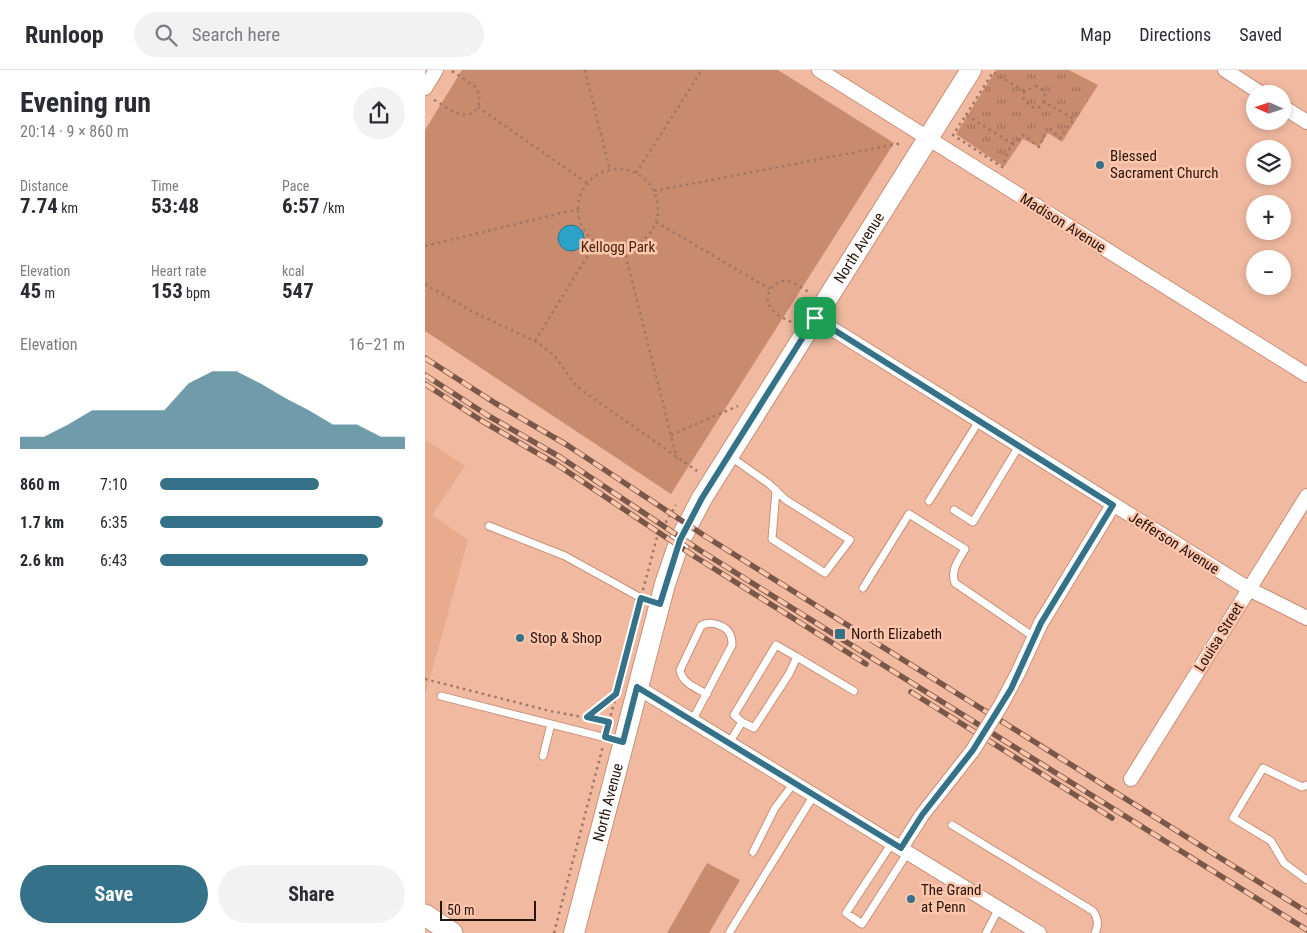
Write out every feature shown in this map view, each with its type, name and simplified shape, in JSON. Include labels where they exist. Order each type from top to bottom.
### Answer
[{"type":"main road","name":"North Avenue","points":[[574,933],[614,739],[637,687],[650,601],[702,498],[971,70]]},
{"type":"main road","points":[[425,915],[452,933]]},
{"type":"street","name":"Madison Avenue","points":[[819,70],[1307,375]]},
{"type":"street","points":[[1225,70],[1248,85]]},
{"type":"street","points":[[1291,112],[1307,122]]},
{"type":"street","name":"Jefferson Avenue","points":[[815,318],[1249,589],[1307,618]]},
{"type":"street","name":"Louisa Street","points":[[1131,779],[1307,496]]},
{"type":"street","points":[[901,847],[922,815],[973,750],[1001,705],[1034,638],[1113,505]]},
{"type":"street","points":[[637,687],[1039,933]]},
{"type":"lane","points":[[929,501],[979,421]]},
{"type":"lane","points":[[954,510],[973,522],[1019,446]]},
{"type":"lane","points":[[728,455],[768,483],[776,490],[786,500],[850,540],[825,573],[771,539],[776,490]]},
{"type":"lane","points":[[863,588],[909,514],[965,549],[954,568],[952,576],[955,583],[1034,638]]},
{"type":"lane","points":[[489,526],[565,556],[650,601]]},
{"type":"lane","points":[[692,721],[707,694],[732,645],[731,637],[727,630],[710,622],[706,622],[701,626],[680,670],[681,677],[707,694]]},
{"type":"lane","points":[[797,657],[789,674],[754,728],[734,715],[776,644],[854,691]]},
{"type":"lane","points":[[441,696],[614,739]]},
{"type":"lane","points":[[729,743],[743,722]]},
{"type":"lane","points":[[543,756],[551,724]]},
{"type":"lane","points":[[1307,785],[1302,788],[1263,768],[1233,818],[1271,841],[1284,863],[1307,880]]},
{"type":"lane","points":[[753,852],[775,808],[794,782]]},
{"type":"lane","points":[[729,933],[814,795]]},
{"type":"lane","points":[[952,825],[1093,911],[1097,917],[1095,933]]},
{"type":"lane","points":[[901,847],[862,924],[846,913],[901,847]]},
{"type":"lane","points":[[986,933],[999,908]]},
{"type":"path","points":[[585,70],[611,170]]},
{"type":"path","points":[[636,173],[702,70]]},
{"type":"path","points":[[434,100],[465,116],[478,107],[480,100],[477,88],[452,71]]},
{"type":"path","points":[[1024,91],[993,72],[953,135],[1002,167],[1010,147],[1024,134],[1039,147],[1048,127],[1060,138],[1074,119],[1044,102]]},
{"type":"path","points":[[1037,86],[1043,91],[1045,98],[1041,107],[1034,108],[1029,106],[1023,98],[1024,91],[1037,86]]},
{"type":"path","points":[[478,107],[587,184]]},
{"type":"path","points":[[966,115],[1013,144]]},
{"type":"path","points":[[654,191],[903,143]]},
{"type":"path","points":[[611,170],[624,170],[636,173],[647,181],[654,191],[658,203],[658,216],[647,238],[636,245],[624,249],[611,249],[596,242],[587,235],[581,223],[578,209],[580,196],[587,184],[598,175],[611,170]]},
{"type":"path","points":[[425,246],[578,209]]},
{"type":"path","points":[[656,222],[770,289]]},
{"type":"path","points":[[535,341],[596,242]]},
{"type":"path","points":[[624,249],[677,459]]},
{"type":"path","points":[[791,322],[771,310],[768,300],[770,289],[778,282],[787,281],[809,292]]},
{"type":"path","points":[[425,284],[473,312],[535,341],[554,355],[577,387],[677,459],[697,471]]},
{"type":"path","points":[[671,436],[738,406]]},
{"type":"path","points":[[554,933],[614,739],[609,722],[616,694],[650,601],[657,537],[676,505]]},
{"type":"path","points":[[425,679],[550,711],[609,722]]},
{"type":"path","points":[[587,717],[616,694]]},
{"type":"shaded area","points":[[425,440],[465,466],[432,515],[468,540],[425,696]]},
{"type":"green space","name":"Kellogg Park","points":[[462,70],[778,70],[894,143],[671,494],[425,331],[425,130]]},
{"type":"green space","points":[[996,70],[1069,70],[1098,85],[1062,142],[1048,133],[1039,147],[1023,139],[1004,167],[956,134]]},
{"type":"green space","points":[[707,863],[740,880],[709,933],[667,933]]},
{"type":"water","points":[[571,225],[580,229],[584,238],[580,247],[571,251],[562,247],[558,238],[562,229]]},
{"type":"railway","points":[[425,358],[495,403],[567,445],[708,538],[1307,912]]},
{"type":"railway","points":[[425,375],[487,415],[560,457],[701,551],[1307,930]]},
{"type":"railway","points":[[425,384],[482,421],[556,464],[697,558],[866,664]]},
{"type":"railway","points":[[911,692],[1112,818]]},
{"type":"place","name":"Blessed Sacrament Church","points":[[1100,165]]},
{"type":"place","name":"North Elizabeth","points":[[840,634]]},
{"type":"place","name":"Stop & Shop","points":[[520,638]]},
{"type":"place","name":"The Grand at Penn","points":[[911,899]]},
{"type":"route","points":[[815,318],[1113,505],[1041,623],[1011,689],[973,750],[922,815],[901,848],[637,687],[623,742],[605,737],[609,722],[587,717],[616,694],[641,598],[660,604],[680,540],[702,498],[815,318]]}]
